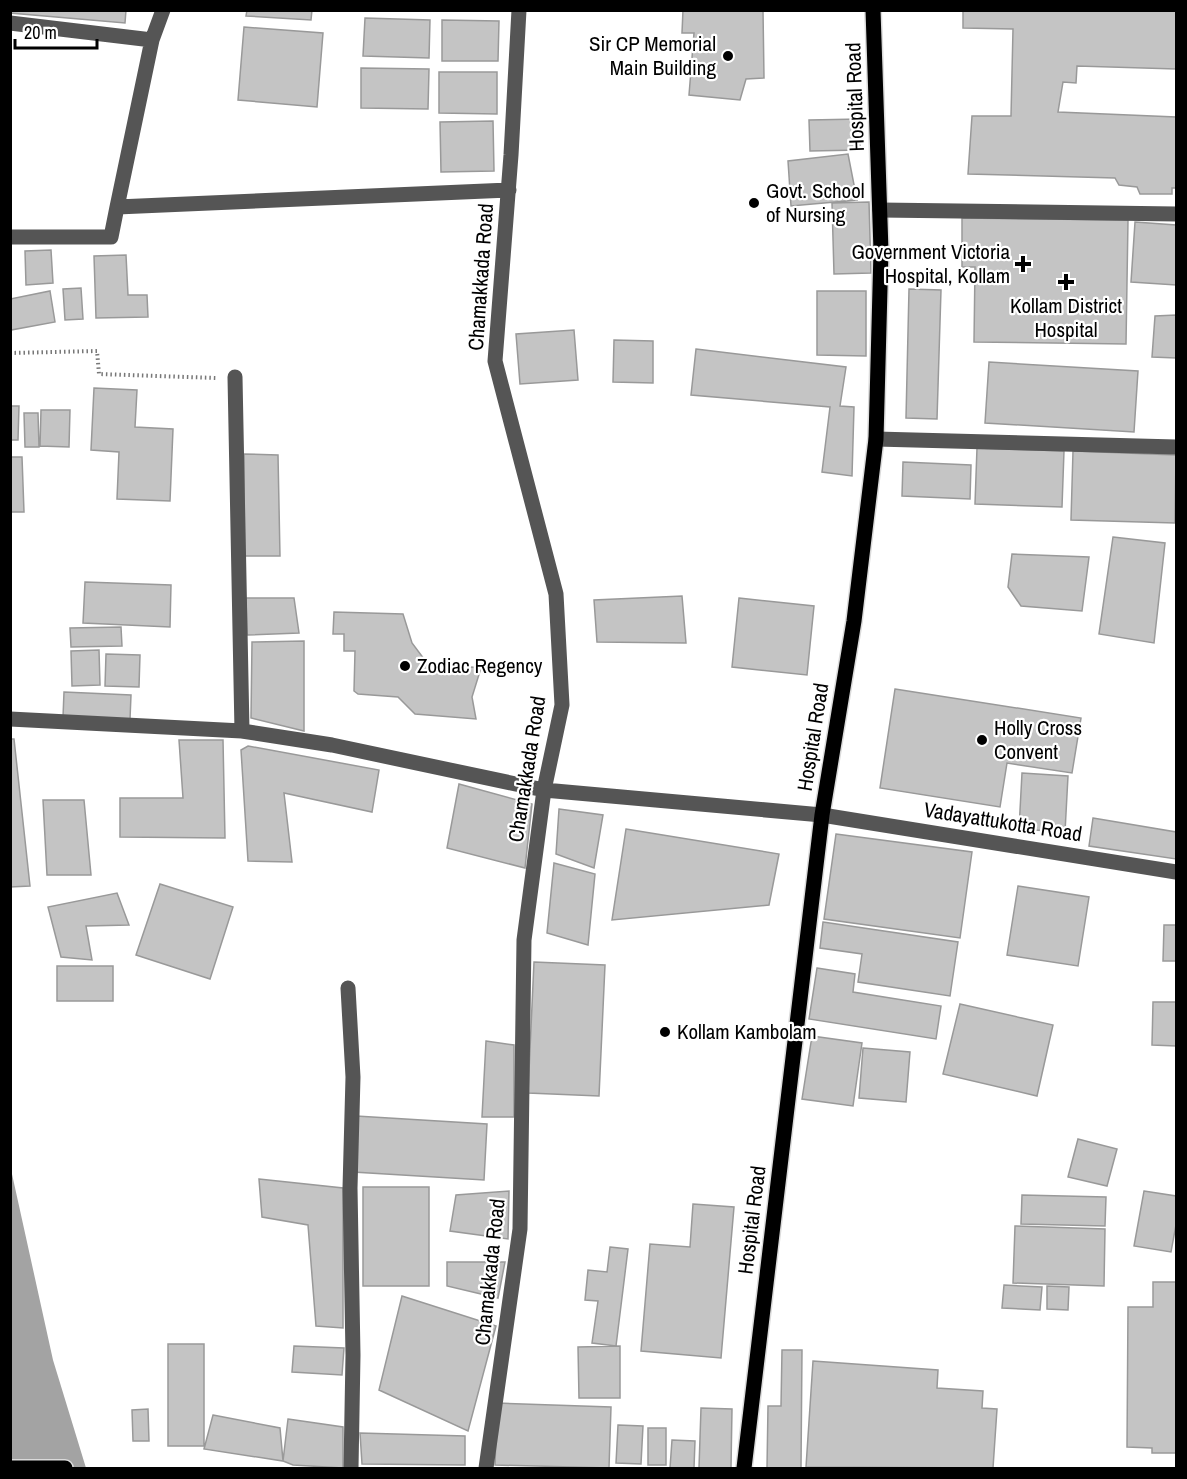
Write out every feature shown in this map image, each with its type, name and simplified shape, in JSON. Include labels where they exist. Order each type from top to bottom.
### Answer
[{"type":"main road","name":"Hospital Road","points":[[744,1468],[822,815],[855,610],[876,439],[880,210],[873,10]]},
{"type":"main road","points":[[10,1468],[64,1468]]},
{"type":"street","points":[[10,237],[111,237],[152,40],[163,10]]},
{"type":"street","name":"Chamakkada Road","points":[[486,1468],[520,1229],[524,940],[544,790],[562,705],[556,594],[495,361],[509,190],[519,10]]},
{"type":"street","points":[[10,23],[152,40]]},
{"type":"street","points":[[117,207],[509,190]]},
{"type":"street","points":[[880,210],[1176,214]]},
{"type":"street","points":[[235,377],[242,731]]},
{"type":"street","points":[[876,439],[1176,447]]},
{"type":"street","name":"Vadayattukotta Road","points":[[10,719],[242,731],[332,745],[544,790],[822,815],[1176,872]]},
{"type":"street","points":[[348,988],[353,1077],[350,1188],[353,1355],[351,1468]]},
{"type":"path","points":[[10,353],[97,351],[99,374],[235,377]]},
{"type":"shaded area","points":[[10,1165],[53,1360],[86,1468],[11,1468]]},
{"type":"building","points":[[10,10],[126,10],[125,23],[10,13]]},
{"type":"building","points":[[247,10],[312,10],[311,20],[246,16]]},
{"type":"building","name":"Sir CP Memorial Main Building","points":[[683,10],[763,10],[764,78],[746,79],[740,100],[689,95],[694,33],[682,33]]},
{"type":"building","points":[[963,10],[1176,10],[1176,69],[1077,66],[1076,83],[1063,82],[1058,112],[1176,117],[1176,188],[1172,188],[1172,194],[1140,194],[1137,187],[1119,185],[1115,178],[968,174],[972,116],[1011,116],[1013,29],[963,28]]},
{"type":"building","points":[[365,18],[430,20],[429,58],[363,56]]},
{"type":"building","points":[[442,20],[499,21],[498,61],[442,61]]},
{"type":"building","points":[[244,27],[323,33],[317,107],[238,100]]},
{"type":"building","points":[[361,68],[429,69],[428,109],[361,108]]},
{"type":"building","points":[[439,72],[497,72],[497,114],[439,113]]},
{"type":"building","points":[[860,119],[860,150],[810,151],[809,120]]},
{"type":"building","points":[[493,121],[494,171],[441,172],[440,122]]},
{"type":"building","points":[[848,154],[857,200],[791,206],[788,161]]},
{"type":"building","points":[[869,202],[871,273],[834,274],[832,203]]},
{"type":"building","points":[[962,218],[1128,220],[1126,344],[974,342],[975,267],[962,267]]},
{"type":"building","points":[[1135,222],[1176,225],[1176,285],[1131,282]]},
{"type":"building","points":[[51,250],[53,283],[26,285],[25,251]]},
{"type":"building","points":[[126,255],[128,295],[147,295],[148,317],[96,318],[94,256]]},
{"type":"building","points":[[81,288],[83,319],[65,320],[63,289]]},
{"type":"building","points":[[909,289],[941,290],[937,419],[906,418]]},
{"type":"building","points":[[50,291],[55,322],[11,330],[10,299]]},
{"type":"building","points":[[817,291],[866,291],[866,356],[817,355]]},
{"type":"building","points":[[1176,315],[1176,358],[1152,357],[1155,316]]},
{"type":"building","points":[[574,330],[578,380],[520,384],[516,334]]},
{"type":"building","points":[[614,340],[653,341],[653,383],[613,382]]},
{"type":"building","points":[[696,349],[846,367],[840,406],[854,407],[852,476],[822,472],[830,407],[691,395]]},
{"type":"building","points":[[989,362],[1138,371],[1134,432],[985,423]]},
{"type":"building","points":[[94,388],[137,390],[135,427],[173,429],[170,501],[117,499],[119,452],[91,450]]},
{"type":"building","points":[[10,406],[19,406],[18,440],[10,440]]},
{"type":"building","points":[[41,410],[70,410],[69,447],[40,446]]},
{"type":"building","points":[[24,413],[38,413],[39,447],[25,447]]},
{"type":"building","points":[[977,448],[1064,451],[1062,507],[975,504]]},
{"type":"building","points":[[1073,451],[1176,455],[1175,523],[1071,520]]},
{"type":"building","points":[[244,454],[278,455],[280,556],[244,556]]},
{"type":"building","points":[[10,457],[22,457],[24,512],[10,512]]},
{"type":"building","points":[[903,462],[971,465],[970,499],[902,496]]},
{"type":"building","points":[[1113,537],[1165,543],[1154,643],[1099,634]]},
{"type":"building","points":[[1012,554],[1089,557],[1082,611],[1021,606],[1008,587]]},
{"type":"building","points":[[85,582],[171,585],[170,627],[83,623]]},
{"type":"building","points":[[682,596],[686,643],[597,642],[594,600]]},
{"type":"building","points":[[246,598],[294,598],[299,633],[247,635]]},
{"type":"building","points":[[739,598],[814,606],[807,675],[732,667]]},
{"type":"building","name":"Zodiac Regency","points":[[334,612],[403,614],[412,643],[427,663],[481,668],[472,697],[476,719],[415,714],[398,697],[358,694],[354,691],[355,651],[344,651],[344,634],[333,634]]},
{"type":"building","points":[[121,627],[122,646],[71,647],[70,628]]},
{"type":"building","points":[[304,641],[304,731],[251,718],[252,642]]},
{"type":"building","points":[[99,650],[100,685],[72,686],[71,651]]},
{"type":"building","points":[[106,654],[140,655],[139,687],[105,686]]},
{"type":"building","name":"Holly Cross Convent","points":[[895,689],[1081,718],[1072,773],[1007,763],[1000,807],[880,788]]},
{"type":"building","points":[[64,692],[131,695],[130,719],[63,717]]},
{"type":"building","points":[[10,739],[14,739],[30,886],[10,887]]},
{"type":"building","points":[[179,740],[223,740],[225,838],[120,837],[120,798],[183,798]]},
{"type":"building","points":[[248,746],[379,770],[372,812],[284,793],[292,862],[248,861],[241,750]]},
{"type":"building","points":[[1022,773],[1068,776],[1065,832],[1019,829]]},
{"type":"building","points":[[459,784],[532,804],[525,868],[447,848]]},
{"type":"building","points":[[43,800],[84,800],[91,875],[47,875]]},
{"type":"building","points":[[559,809],[603,815],[594,868],[556,854]]},
{"type":"building","points":[[1093,818],[1176,832],[1176,859],[1089,846]]},
{"type":"building","points":[[626,829],[779,854],[769,905],[612,920]]},
{"type":"building","points":[[836,834],[972,852],[960,938],[824,919]]},
{"type":"building","points":[[554,863],[595,874],[588,945],[547,933]]},
{"type":"building","points":[[160,884],[233,907],[210,979],[136,955]]},
{"type":"building","points":[[1018,886],[1089,897],[1078,966],[1007,955]]},
{"type":"building","points":[[117,893],[129,925],[86,926],[92,960],[61,957],[48,907]]},
{"type":"building","points":[[823,922],[958,942],[950,996],[858,982],[862,954],[820,948]]},
{"type":"building","points":[[1164,925],[1176,925],[1176,961],[1163,961]]},
{"type":"building","points":[[534,962],[605,965],[599,1096],[528,1093]]},
{"type":"building","points":[[57,966],[113,966],[113,1001],[57,1001]]},
{"type":"building","points":[[817,968],[855,974],[853,992],[941,1006],[936,1039],[809,1019]]},
{"type":"building","points":[[1153,1002],[1176,1002],[1176,1046],[1152,1045]]},
{"type":"building","points":[[960,1004],[1053,1025],[1037,1096],[943,1074]]},
{"type":"building","points":[[812,1036],[862,1043],[853,1106],[802,1099]]},
{"type":"building","points":[[486,1041],[514,1045],[514,1117],[482,1117]]},
{"type":"building","points":[[863,1048],[910,1052],[906,1102],[859,1098]]},
{"type":"building","points":[[356,1116],[487,1124],[484,1180],[353,1172]]},
{"type":"building","points":[[1078,1139],[1117,1149],[1107,1186],[1068,1177]]},
{"type":"building","points":[[259,1179],[343,1188],[343,1328],[316,1326],[308,1225],[262,1217]]},
{"type":"building","points":[[363,1187],[429,1187],[429,1286],[363,1286]]},
{"type":"building","points":[[509,1191],[508,1239],[450,1231],[456,1195]]},
{"type":"building","points":[[1144,1191],[1176,1196],[1176,1225],[1171,1252],[1134,1246]]},
{"type":"building","points":[[1022,1195],[1106,1197],[1105,1226],[1021,1224]]},
{"type":"building","points":[[693,1204],[734,1207],[721,1358],[641,1351],[650,1244],[690,1247]]},
{"type":"building","points":[[1015,1226],[1105,1229],[1104,1286],[1013,1283]]},
{"type":"building","points":[[610,1247],[628,1249],[616,1346],[592,1343],[598,1301],[585,1300],[588,1270],[607,1272]]},
{"type":"building","points":[[447,1262],[505,1262],[498,1298],[447,1286]]},
{"type":"building","points":[[1153,1282],[1176,1282],[1176,1453],[1152,1453],[1152,1448],[1127,1447],[1128,1307],[1153,1307]]},
{"type":"building","points":[[1004,1285],[1042,1287],[1040,1310],[1002,1308]]},
{"type":"building","points":[[1047,1286],[1069,1287],[1068,1310],[1047,1309]]},
{"type":"building","points":[[402,1296],[496,1326],[468,1431],[379,1390]]},
{"type":"building","points":[[168,1344],[204,1344],[204,1446],[168,1446]]},
{"type":"building","points":[[294,1346],[344,1348],[342,1375],[292,1372]]},
{"type":"building","points":[[620,1346],[620,1398],[579,1398],[578,1347]]},
{"type":"building","points":[[782,1350],[802,1350],[801,1468],[767,1468],[768,1406],[781,1406]]},
{"type":"building","points":[[813,1361],[938,1370],[937,1388],[983,1391],[982,1408],[997,1409],[993,1468],[806,1467]]},
{"type":"building","points":[[497,1403],[611,1407],[609,1468],[495,1465]]},
{"type":"building","points":[[701,1408],[732,1409],[731,1468],[699,1468]]},
{"type":"building","points":[[148,1409],[149,1441],[133,1441],[132,1410]]},
{"type":"building","points":[[213,1415],[280,1428],[283,1461],[204,1449]]},
{"type":"building","points":[[288,1419],[343,1427],[343,1468],[293,1465],[283,1461]]},
{"type":"building","points":[[618,1425],[643,1426],[641,1464],[616,1463]]},
{"type":"building","points":[[648,1428],[666,1428],[666,1465],[648,1465]]},
{"type":"building","points":[[360,1433],[465,1436],[465,1465],[362,1464]]},
{"type":"building","points":[[672,1440],[695,1441],[694,1468],[670,1468]]},
{"type":"place","name":"Sir CP Memorial Main Building","points":[[728,56]]},
{"type":"place","name":"Govt. School of Nursing","points":[[754,203]]},
{"type":"place","name":"Government Victoria Hospital, Kollam","points":[[1023,264]]},
{"type":"place","name":"Kollam District Hospital","points":[[1066,282]]},
{"type":"place","name":"Zodiac Regency","points":[[405,666]]},
{"type":"place","name":"Holly Cross Convent","points":[[982,740]]},
{"type":"place","name":"Kollam Kambolam","points":[[665,1032]]}]
